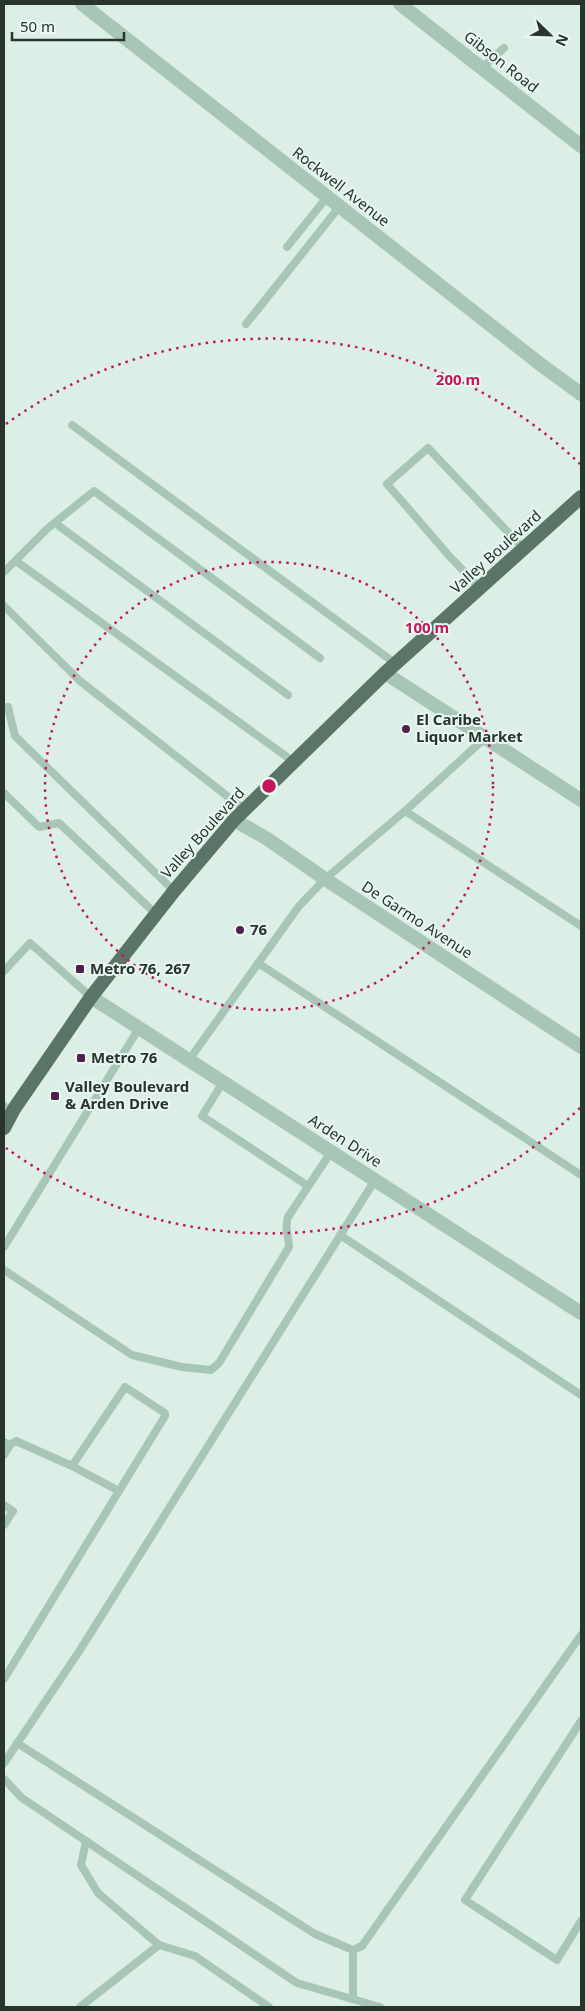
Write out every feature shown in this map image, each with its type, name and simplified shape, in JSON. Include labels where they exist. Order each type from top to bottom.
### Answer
[{"type":"main road","name":"Valley Boulevard","points":[[4,1128],[8,1109],[91,997],[174,890],[234,820],[390,669],[581,497]]},
{"type":"street","name":"Rockwell Avenue","points":[[82,4],[581,394]]},
{"type":"street","name":"Gibson Road","points":[[400,4],[581,146]]},
{"type":"street","points":[[390,669],[485,738],[581,800]]},
{"type":"street","name":"De Garmo Avenue","points":[[234,820],[266,838],[581,1047]]},
{"type":"street","name":"Arden Drive","points":[[91,997],[581,1313]]},
{"type":"lane","points":[[482,68],[504,48]]},
{"type":"lane","points":[[287,247],[327,196]]},
{"type":"lane","points":[[246,324],[340,206]]},
{"type":"lane","points":[[72,425],[390,669]]},
{"type":"lane","points":[[480,588],[386,484],[428,448],[524,549]]},
{"type":"lane","points":[[4,572],[54,523],[94,491],[320,658]]},
{"type":"lane","points":[[54,523],[288,695]]},
{"type":"lane","points":[[16,561],[294,762]]},
{"type":"lane","points":[[4,606],[80,681],[245,810]]},
{"type":"lane","points":[[8,707],[15,736],[174,890]]},
{"type":"lane","points":[[190,1060],[299,906],[326,879],[485,738]]},
{"type":"lane","points":[[4,793],[39,827],[59,822],[156,914]]},
{"type":"lane","points":[[404,811],[581,926]]},
{"type":"lane","points":[[4,971],[30,943],[91,997]]},
{"type":"lane","points":[[258,963],[581,1175]]},
{"type":"lane","points":[[4,1247],[139,1028]]},
{"type":"lane","points":[[223,1082],[202,1116],[308,1186]]},
{"type":"lane","points":[[4,1270],[132,1355],[182,1367],[211,1370],[219,1363],[289,1247],[285,1225],[288,1217],[332,1152]]},
{"type":"lane","points":[[4,1763],[80,1650],[375,1180]]},
{"type":"lane","points":[[340,1235],[581,1395]]},
{"type":"lane","points":[[4,1679],[166,1416],[165,1413],[125,1387],[72,1466]]},
{"type":"lane","points":[[4,1455],[7,1444],[16,1441],[72,1466],[119,1491]]},
{"type":"lane","points":[[4,1505],[13,1511],[4,1525]]},
{"type":"lane","points":[[17,1743],[315,1934],[353,1950],[362,1946],[581,1635]]},
{"type":"lane","points":[[581,1721],[465,1900],[557,1960],[581,1921]]},
{"type":"lane","points":[[4,1779],[22,1798],[297,1983],[380,2007]]},
{"type":"lane","points":[[86,1841],[81,1865],[98,1893],[159,1945],[195,1956],[269,2007]]},
{"type":"lane","points":[[80,2007],[159,1945]]},
{"type":"lane","points":[[353,1950],[353,1999]]},
{"type":"place","name":"El Caribe Liquor Market","points":[[406,729]]},
{"type":"place","name":"76","points":[[240,930]]},
{"type":"place","name":"Metro 76, 267","points":[[80,969]]},
{"type":"place","name":"Metro 76","points":[[81,1058]]},
{"type":"place","name":"Valley Boulevard & Arden Drive","points":[[55,1096]]}]
